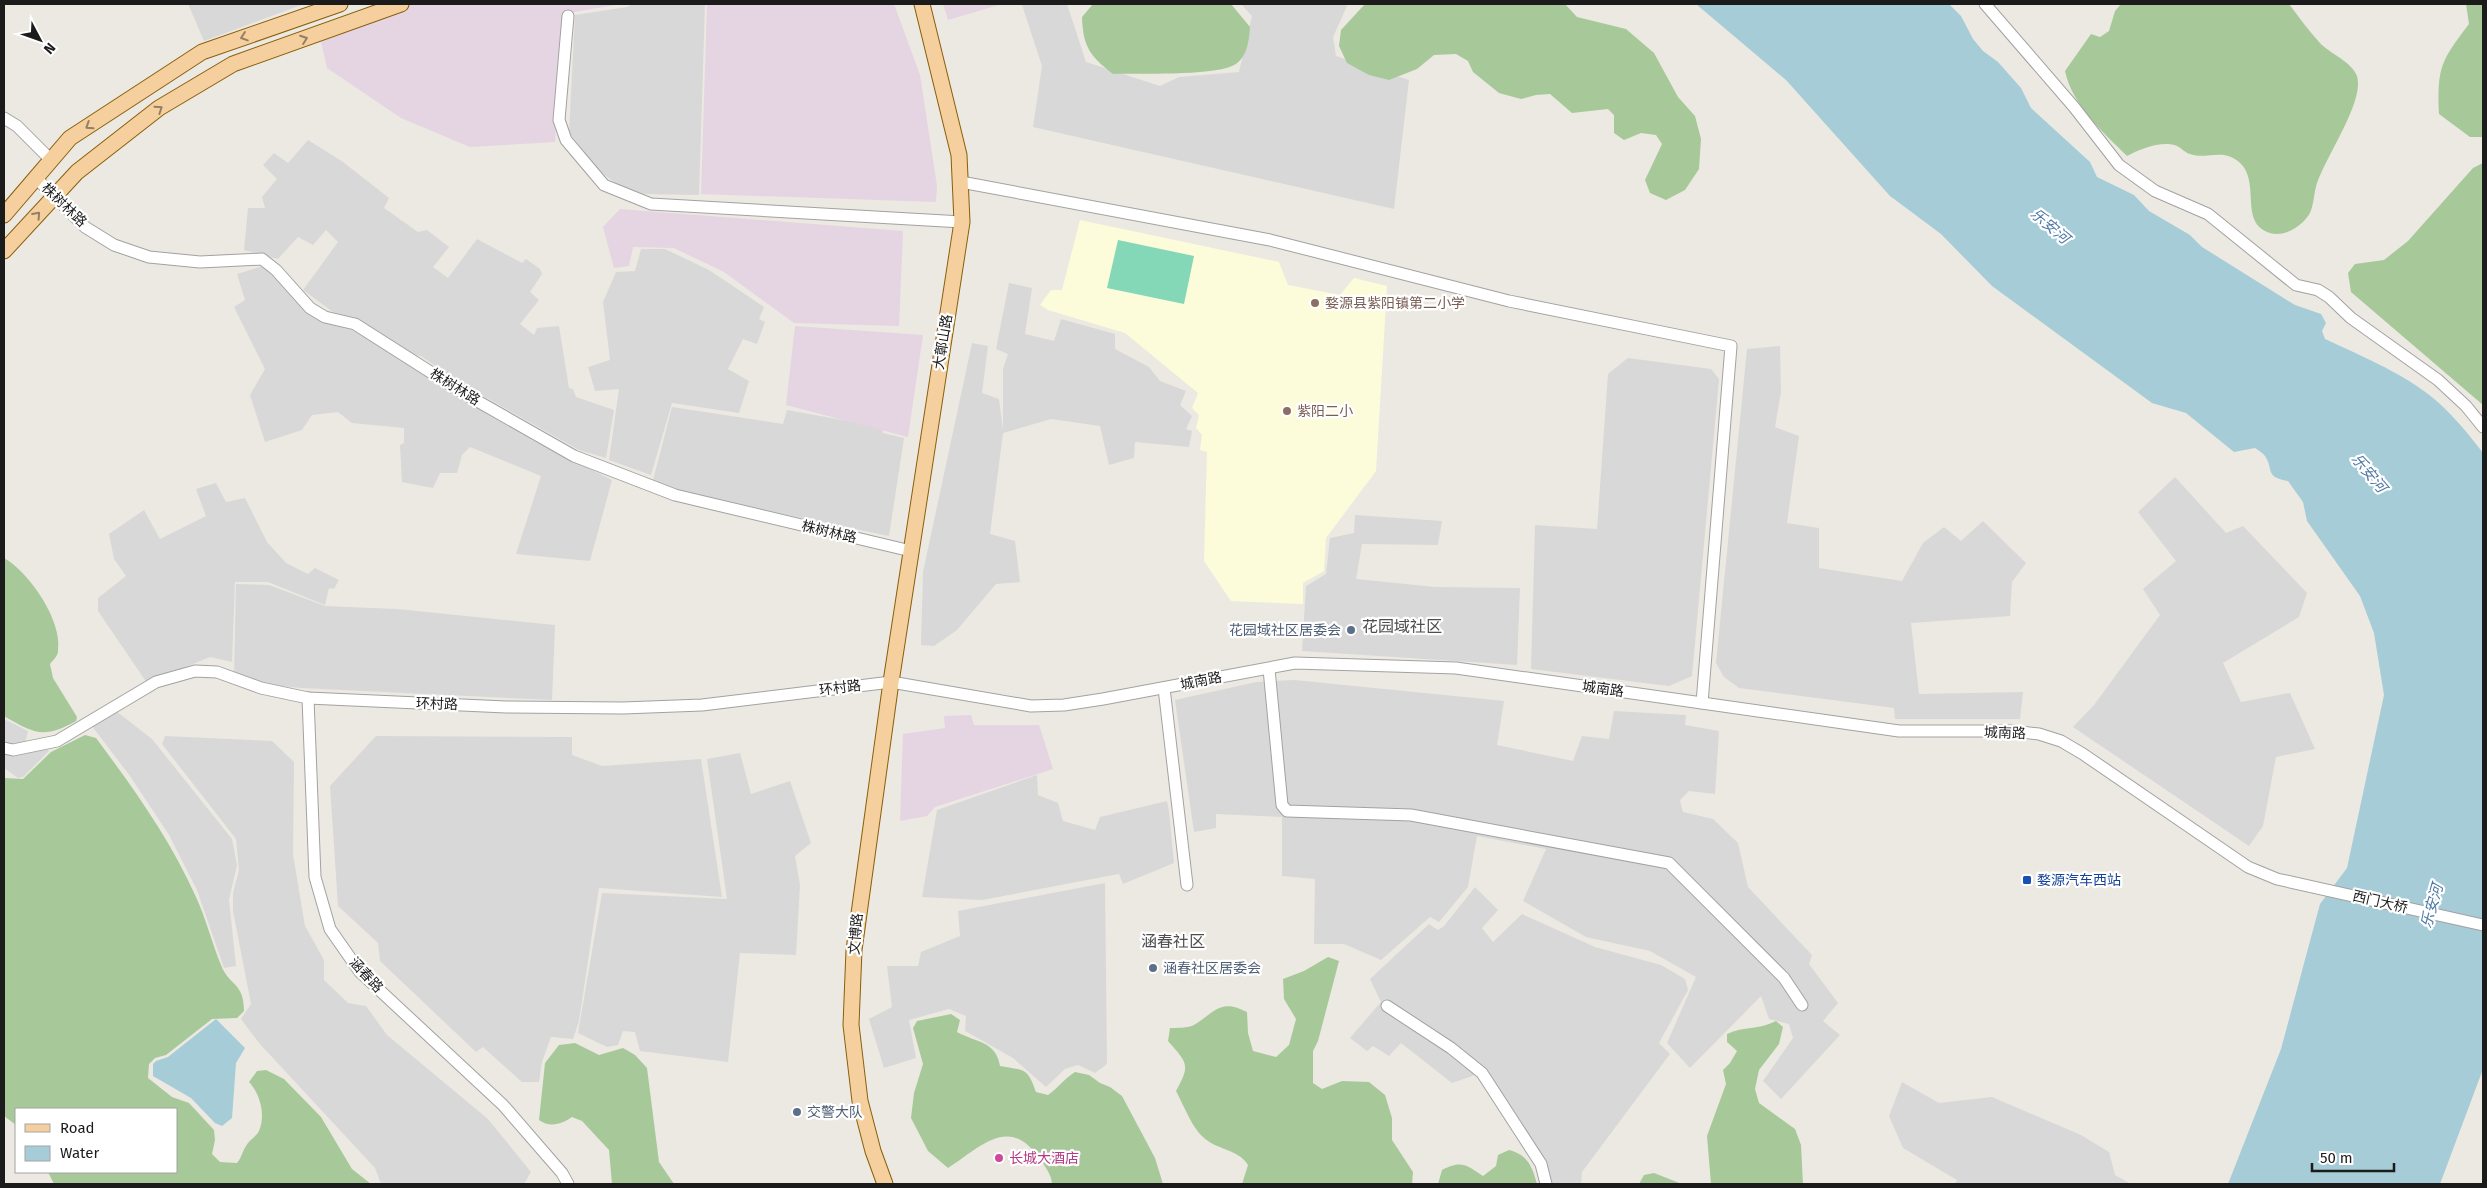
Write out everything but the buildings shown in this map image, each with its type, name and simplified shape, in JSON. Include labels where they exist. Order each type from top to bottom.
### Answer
[{"type":"main road","points":[[4,215],[70,138],[202,52],[340,4]]},
{"type":"main road","points":[[4,251],[77,172],[159,108],[233,64],[401,4]]},
{"type":"main road","name":"大鄣山路","points":[[891,682],[962,222],[960,155],[922,4]]},
{"type":"main road","name":"文博路","points":[[885,1184],[873,1151],[860,1101],[851,1025],[854,950],[861,887],[891,682]]},
{"type":"street","points":[[1985,4],[2074,107],[2119,165],[2155,191],[2208,214],[2296,285],[2318,290],[2328,297],[2351,318],[2438,380],[2466,406],[2483,427]]},
{"type":"street","points":[[568,16],[559,120],[566,140],[604,185],[651,204],[962,222]]},
{"type":"street","points":[[4,118],[17,126],[51,160]]},
{"type":"street","name":"株树林路","points":[[36,178],[85,227],[114,244],[148,257],[200,262],[262,259],[276,270],[310,308],[325,317],[355,324],[465,394],[574,456],[675,495],[911,551]]},
{"type":"street","points":[[960,182],[1270,240],[1509,301],[1731,346],[1702,703]]},
{"type":"street","name":"城南路","points":[[891,682],[1031,706],[1064,705],[1295,663],[1456,668],[1899,731],[2013,731],[2038,734],[2061,741],[2083,754],[2248,867],[2277,879]]},
{"type":"street","points":[[1268,669],[1282,805],[1287,811],[1411,816],[1669,863],[1784,978],[1802,1004]]},
{"type":"street","name":"环村路","points":[[4,748],[13,750],[57,741],[156,682],[195,671],[216,672],[261,688],[308,698],[506,706],[623,708],[702,705],[891,682]]},
{"type":"street","points":[[1164,688],[1187,884]]},
{"type":"street","name":"涵春路","points":[[308,698],[315,877],[330,929],[360,972],[503,1105],[562,1173],[568,1184]]},
{"type":"street","name":"西门大桥","points":[[2277,879],[2483,925]]},
{"type":"street","points":[[1387,1006],[1452,1048],[1482,1073],[1541,1164],[1546,1184]]},
{"type":"shaded area","points":[[188,4],[304,4],[204,41]]},
{"type":"shaded area","points":[[413,4],[620,4],[563,14],[555,142],[470,147],[401,118],[327,68],[320,37]]},
{"type":"shaded area","points":[[633,4],[705,4],[699,195],[644,194],[620,186],[599,171],[569,132],[575,15],[627,7]]},
{"type":"shaded area","points":[[707,4],[894,4],[920,75],[937,186],[936,202],[701,194]]},
{"type":"shaded area","points":[[943,4],[1002,4],[948,20]]},
{"type":"shaded area","points":[[1067,4],[1086,62],[1160,86],[1179,77],[1239,72],[1252,16],[1241,4],[1344,4],[1347,6],[1333,37],[1336,56],[1409,80],[1394,209],[1033,127],[1042,66],[1022,5]]},
{"type":"shaded area","points":[[308,140],[343,162],[389,198],[384,208],[418,232],[427,230],[449,247],[433,267],[448,278],[477,239],[522,263],[526,259],[540,269],[542,274],[530,292],[539,300],[520,324],[534,335],[537,328],[559,326],[569,388],[573,389],[576,397],[614,410],[606,458],[579,450],[462,384],[421,356],[407,354],[355,317],[333,312],[303,290],[338,242],[326,230],[313,245],[298,237],[278,259],[244,250],[248,208],[265,208],[262,197],[277,179],[263,165],[274,153],[288,163]]},
{"type":"shaded area","points":[[620,209],[903,231],[899,326],[794,323],[724,272],[674,248],[633,247],[629,266],[614,268],[603,227]]},
{"type":"shaded area","name":"紫阳二小","points":[[1080,220],[1279,262],[1288,285],[1340,295],[1354,278],[1387,286],[1376,471],[1326,538],[1324,571],[1303,583],[1303,604],[1231,601],[1204,561],[1207,452],[1200,450],[1202,435],[1196,428],[1199,415],[1192,408],[1198,393],[1125,333],[1048,310],[1040,305],[1051,290],[1062,290]]},
{"type":"shaded area","points":[[641,249],[665,249],[709,270],[764,307],[759,319],[765,322],[757,344],[743,339],[728,369],[749,381],[739,413],[672,403],[651,475],[609,460],[619,389],[595,391],[588,367],[610,360],[603,302],[616,272],[635,271]]},
{"type":"shaded area","points":[[263,266],[304,308],[329,324],[354,331],[532,440],[612,480],[590,561],[516,554],[541,476],[470,447],[462,455],[457,473],[440,473],[433,488],[402,482],[400,445],[404,443],[404,428],[352,423],[338,412],[312,415],[302,430],[265,442],[250,395],[265,369],[234,307],[245,300],[237,274]]},
{"type":"shaded area","points":[[1009,283],[1032,288],[1025,334],[1054,341],[1061,319],[1115,334],[1115,349],[1149,367],[1160,381],[1186,391],[1180,405],[1192,416],[1186,429],[1192,431],[1189,447],[1135,442],[1134,458],[1109,465],[1100,426],[1051,419],[1003,433],[990,534],[1015,541],[1020,582],[996,584],[957,630],[934,646],[921,645],[923,572],[972,343],[988,346],[982,393],[999,399],[1003,430],[1003,369],[1008,354],[996,349]]},
{"type":"shaded area","points":[[795,326],[923,335],[908,437],[786,405]]},
{"type":"shaded area","points":[[1780,346],[1781,392],[1775,427],[1799,436],[1787,523],[1819,528],[1819,568],[1902,581],[1923,543],[1944,527],[1961,541],[1983,521],[2026,563],[2012,582],[2010,616],[1911,623],[1919,694],[2023,692],[2020,719],[1895,719],[1894,708],[1739,688],[1724,677],[1716,663],[1747,349]]},
{"type":"shaded area","points":[[1628,358],[1711,369],[1719,379],[1692,676],[1669,686],[1531,669],[1535,525],[1597,529],[1608,374]]},
{"type":"shaded area","points":[[672,407],[783,424],[787,410],[882,427],[883,433],[904,438],[889,536],[687,494],[653,480]]},
{"type":"shaded area","points":[[2175,477],[2226,533],[2243,526],[2307,593],[2299,617],[2223,663],[2241,702],[2290,693],[2315,749],[2276,757],[2263,826],[2249,846],[2073,727],[2094,705],[2160,615],[2143,589],[2176,561],[2138,512]]},
{"type":"shaded area","points":[[216,483],[226,502],[245,498],[267,542],[286,563],[308,574],[315,568],[339,580],[334,589],[329,588],[325,605],[268,582],[235,582],[232,662],[210,657],[147,683],[98,611],[98,598],[126,576],[114,559],[109,534],[144,510],[160,539],[206,516],[196,489]]},
{"type":"shaded area","points":[[1355,515],[1442,521],[1438,545],[1362,544],[1356,579],[1435,587],[1520,588],[1517,665],[1302,651],[1306,586],[1326,574],[1330,538],[1354,533]]},
{"type":"shaded area","points":[[236,584],[269,585],[325,606],[397,609],[555,625],[552,700],[301,688],[270,685],[234,674]]},
{"type":"shaded area","points":[[1294,680],[1504,701],[1497,745],[1573,761],[1582,736],[1609,739],[1614,711],[1686,715],[1685,725],[1719,731],[1715,794],[1689,791],[1680,800],[1683,812],[1713,819],[1738,843],[1748,887],[1812,955],[1809,964],[1838,1003],[1823,1021],[1840,1035],[1781,1099],[1763,1081],[1793,1038],[1789,1024],[1769,1019],[1761,996],[1690,1068],[1667,1043],[1696,977],[1650,951],[1586,937],[1523,901],[1546,849],[1477,836],[1468,887],[1439,922],[1430,917],[1381,960],[1344,944],[1314,944],[1315,879],[1282,876],[1282,817],[1216,814],[1216,828],[1194,832],[1175,700],[1256,682]]},
{"type":"shaded area","points":[[116,711],[152,739],[232,839],[237,865],[229,900],[236,966],[224,968],[197,890],[169,835],[130,776],[92,726]]},
{"type":"shaded area","points":[[971,715],[974,725],[1039,725],[1053,769],[935,807],[927,816],[900,821],[903,734],[945,728],[944,716]]},
{"type":"shaded area","points":[[4,719],[28,731],[26,740],[29,750],[43,746],[49,751],[23,777],[18,778],[4,768]]},
{"type":"shaded area","points":[[165,736],[272,741],[294,762],[293,854],[305,926],[324,960],[324,980],[348,1003],[366,1006],[387,1035],[488,1119],[531,1172],[524,1184],[381,1184],[375,1168],[259,1043],[241,1019],[251,1004],[233,911],[233,893],[239,870],[236,839],[162,744]]},
{"type":"shaded area","points":[[376,736],[572,737],[572,755],[602,766],[701,759],[722,897],[599,888],[579,1021],[573,1039],[551,1037],[542,1062],[539,1082],[522,1082],[483,1047],[476,1052],[380,961],[378,943],[338,906],[330,786]]},
{"type":"shaded area","points":[[740,753],[751,794],[790,781],[811,843],[795,856],[800,885],[796,955],[740,953],[728,1062],[640,1051],[635,1032],[623,1031],[618,1045],[607,1047],[578,1033],[602,893],[727,899],[707,759]]},
{"type":"shaded area","points":[[1037,775],[1038,795],[1058,803],[1063,821],[1095,830],[1100,817],[1167,801],[1174,863],[1123,884],[1119,874],[982,900],[922,897],[937,810]]},
{"type":"shaded area","points":[[1105,883],[1107,1064],[1095,1073],[1078,1065],[1065,1069],[1046,1087],[1013,1058],[965,1031],[966,1016],[949,1009],[909,1020],[916,1058],[884,1068],[869,1019],[892,1007],[887,966],[918,966],[921,952],[960,936],[958,911]]},
{"type":"shaded area","points":[[1475,887],[1498,910],[1482,928],[1493,942],[1522,914],[1595,947],[1661,965],[1685,979],[1688,990],[1659,1043],[1670,1054],[1582,1172],[1581,1184],[1542,1184],[1540,1174],[1478,1074],[1452,1083],[1401,1043],[1389,1056],[1373,1046],[1367,1051],[1350,1038],[1381,1002],[1370,979],[1429,924],[1438,930],[1444,926]]},
{"type":"shaded area","points":[[1902,1082],[1939,1103],[1992,1097],[2081,1135],[2109,1152],[2115,1175],[2131,1184],[1955,1184],[1957,1180],[1903,1148],[1889,1116]]},
{"type":"green space","points":[[1093,4],[1231,4],[1250,27],[1248,44],[1244,55],[1237,63],[1222,69],[1192,73],[1113,74],[1093,56],[1084,36],[1082,17]]},
{"type":"green space","points":[[1365,4],[1565,4],[1577,17],[1626,29],[1654,53],[1678,97],[1695,116],[1701,139],[1699,169],[1685,190],[1666,200],[1650,193],[1645,180],[1662,144],[1656,135],[1641,133],[1624,140],[1614,133],[1614,115],[1608,109],[1572,113],[1550,94],[1521,99],[1499,93],[1473,72],[1468,61],[1456,54],[1434,55],[1417,69],[1389,80],[1369,75],[1347,63],[1339,46],[1341,30]]},
{"type":"green space","points":[[2121,4],[2289,4],[2319,42],[2353,69],[2357,77],[2358,86],[2356,97],[2347,121],[2317,183],[2310,213],[2302,223],[2290,231],[2278,234],[2265,231],[2257,224],[2253,216],[2250,183],[2247,173],[2241,164],[2231,157],[2226,155],[2195,155],[2187,153],[2171,144],[2145,148],[2127,156],[2081,107],[2074,95],[2065,71],[2091,34],[2100,37],[2109,31],[2115,11]]},
{"type":"green space","points":[[2466,4],[2483,4],[2483,137],[2470,137],[2439,114],[2440,75],[2452,47],[2469,24]]},
{"type":"green space","points":[[2483,163],[2483,405],[2351,292],[2348,273],[2355,264],[2384,260],[2408,241],[2473,168]]},
{"type":"green space","points":[[1118,240],[1194,256],[1184,304],[1107,288]]},
{"type":"green space","points":[[4,558],[24,574],[33,586],[50,612],[55,626],[58,651],[50,664],[53,678],[77,717],[76,721],[56,730],[40,732],[32,730],[4,716]]},
{"type":"green space","points":[[85,735],[96,738],[137,795],[175,855],[196,897],[224,972],[242,995],[244,1011],[237,1018],[212,1019],[166,1055],[155,1058],[149,1064],[148,1078],[172,1097],[189,1103],[214,1130],[215,1140],[212,1154],[220,1162],[237,1163],[247,1144],[258,1133],[261,1125],[261,1105],[256,1092],[249,1082],[257,1071],[266,1070],[284,1079],[321,1117],[352,1169],[371,1184],[54,1184],[48,1173],[178,1173],[178,1108],[15,1108],[15,1124],[4,1116],[4,778],[23,779],[51,752]]},
{"type":"green space","points":[[1328,957],[1339,961],[1318,1041],[1313,1051],[1313,1083],[1322,1089],[1342,1081],[1369,1082],[1385,1095],[1392,1118],[1392,1140],[1413,1172],[1412,1184],[1242,1184],[1248,1165],[1233,1152],[1207,1141],[1198,1132],[1176,1091],[1184,1075],[1185,1064],[1168,1041],[1170,1028],[1192,1026],[1218,1008],[1230,1006],[1238,1008],[1247,1012],[1248,1033],[1253,1051],[1276,1057],[1289,1045],[1296,1019],[1284,999],[1283,979],[1304,971]]},
{"type":"green space","points":[[951,1014],[960,1020],[957,1032],[990,1047],[998,1058],[1000,1066],[1024,1071],[1030,1078],[1036,1092],[1048,1095],[1075,1072],[1089,1075],[1122,1096],[1155,1158],[1163,1184],[1052,1184],[1049,1172],[1036,1154],[1025,1143],[1014,1137],[1003,1137],[981,1145],[948,1168],[928,1151],[911,1118],[914,1093],[923,1064],[913,1028],[917,1021]]},
{"type":"green space","points":[[1776,1021],[1783,1027],[1779,1044],[1759,1070],[1755,1089],[1759,1103],[1795,1129],[1801,1145],[1803,1184],[1711,1184],[1707,1136],[1726,1084],[1723,1070],[1737,1051],[1727,1042],[1727,1034],[1764,1026]]},
{"type":"green space","points":[[575,1043],[599,1055],[623,1048],[635,1055],[647,1068],[659,1162],[674,1184],[612,1184],[609,1150],[582,1121],[572,1117],[564,1122],[547,1124],[539,1120],[545,1063],[559,1045]]},
{"type":"green space","points":[[1509,1150],[1525,1158],[1537,1184],[1438,1184],[1442,1170],[1454,1165],[1464,1165],[1483,1176],[1496,1166],[1498,1155]]},
{"type":"green space","points":[[1654,1173],[1682,1184],[1639,1184],[1644,1175]]},
{"type":"water","name":"乐安河","points":[[1696,4],[1949,4],[1961,16],[1973,39],[1983,51],[1998,62],[2021,88],[2031,108],[2090,162],[2097,177],[2134,195],[2149,211],[2190,235],[2202,247],[2295,305],[2321,314],[2326,323],[2322,331],[2325,339],[2378,364],[2417,386],[2436,400],[2450,414],[2483,453],[2483,1069],[2440,1184],[2228,1184],[2281,1049],[2320,904],[2347,868],[2384,695],[2374,633],[2360,596],[2307,521],[2303,502],[2288,481],[2273,475],[2265,456],[2255,448],[2234,452],[2186,413],[2152,403],[1992,286],[1941,234],[1890,196],[1786,80]]},
{"type":"water","points":[[216,1019],[245,1048],[236,1063],[232,1118],[222,1126],[215,1123],[191,1098],[153,1076],[153,1064],[156,1061],[168,1057]]},
{"type":"place","name":"婺源县紫阳镇第二小学","points":[[1315,303]]},
{"type":"place","name":"紫阳二小","points":[[1287,411]]},
{"type":"place","name":"花园域社区居委会","points":[[1351,630]]},
{"type":"place","name":"婺源汽车西站","points":[[2027,880]]},
{"type":"place","name":"涵春社区居委会","points":[[1153,968]]},
{"type":"place","name":"交警大队","points":[[797,1112]]},
{"type":"place","name":"长城大酒店","points":[[999,1158]]},
{"type":"district","name":"花园域社区","points":[[1402,626]]},
{"type":"district","name":"涵春社区","points":[[1173,941]]}]
